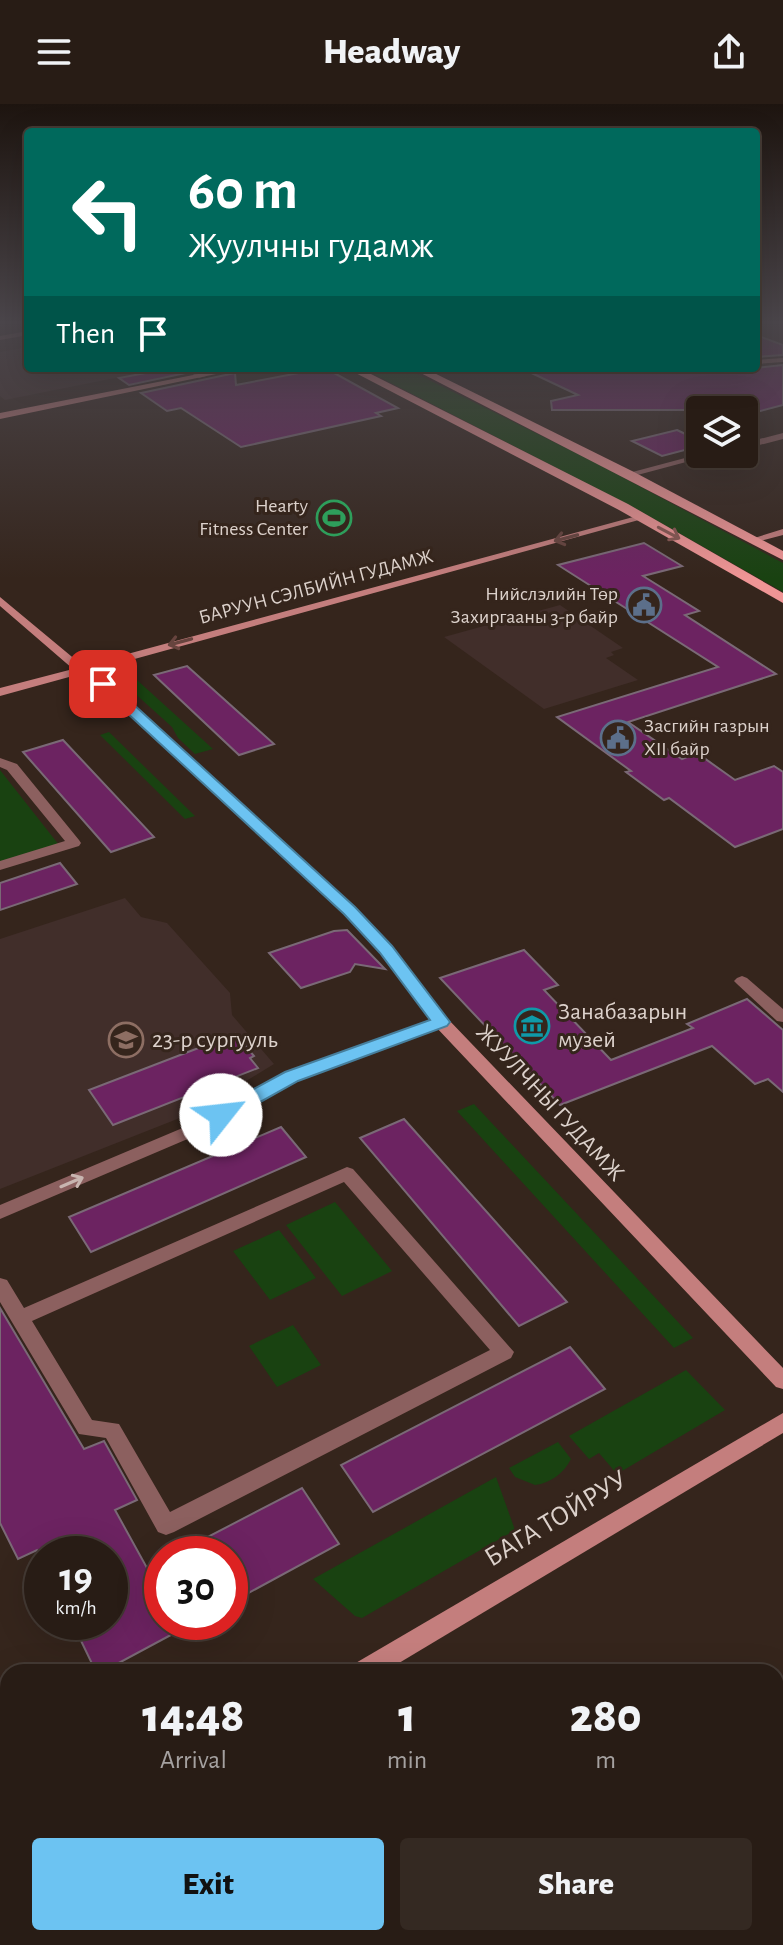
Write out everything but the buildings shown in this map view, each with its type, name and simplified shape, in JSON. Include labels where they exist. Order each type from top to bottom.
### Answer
[{"type":"main road","points":[[0,416],[46,407]]},
{"type":"main road","points":[[424,407],[731,566],[783,599]]},
{"type":"main road","points":[[494,407],[630,474],[783,556]]},
{"type":"main road","name":"БАРУУН СЭЛБИЙН ГУДАМЖ","points":[[0,692],[641,518]]},
{"type":"main road","points":[[753,540],[783,532]]},
{"type":"main road","name":"ЖУУЛЧНЫ ГУДАМЖ","points":[[0,600],[80,669],[103,684],[350,911],[386,949],[441,1022],[783,1381]]},
{"type":"main road","name":"БАГА ТОЙРУУ","points":[[375,1664],[783,1422]]},
{"type":"street","points":[[758,442],[783,436]]},
{"type":"street","points":[[630,474],[686,460]]},
{"type":"street","points":[[0,762],[12,767],[74,843],[0,866]]},
{"type":"street","points":[[742,981],[783,1017]]},
{"type":"street","points":[[0,1212],[198,1128],[292,1076],[441,1022]]},
{"type":"street","points":[[0,1285],[19,1318],[86,1428],[112,1430],[166,1525],[504,1352],[347,1173],[19,1318]]},
{"type":"shaded area","points":[[560,605],[623,648],[611,652],[614,655],[606,658],[638,680],[544,709],[444,637]]},
{"type":"shaded area","name":"23-р сургууль","points":[[125,898],[141,917],[167,923],[230,993],[232,1015],[274,1064],[195,1112],[0,1189],[0,939]]},
{"type":"green space","points":[[438,407],[483,407],[783,563],[783,592],[633,507]]},
{"type":"green space","points":[[137,680],[213,749],[195,754],[178,738],[172,727],[121,681]]},
{"type":"green space","points":[[109,732],[195,816],[185,819],[100,735]]},
{"type":"green space","points":[[0,770],[59,845],[0,863]]},
{"type":"green space","points":[[474,1104],[693,1338],[674,1348],[457,1111]]},
{"type":"green space","points":[[335,1202],[392,1271],[342,1296],[286,1225]]},
{"type":"green space","points":[[279,1230],[316,1278],[270,1300],[233,1251]]},
{"type":"green space","points":[[293,1325],[321,1365],[277,1387],[249,1346]]},
{"type":"green space","points":[[686,1370],[725,1410],[617,1474],[599,1453],[589,1459],[569,1436]]},
{"type":"green space","points":[[558,1442],[571,1459],[552,1480],[535,1485],[515,1477],[509,1468]]},
{"type":"green space","points":[[496,1477],[515,1530],[362,1618],[355,1616],[313,1579]]},
{"type":"place","name":"Hearty Fitness Center","points":[[334,518]]},
{"type":"place","name":"Нийслэлийн Төр Захиргааны 3-р байр","points":[[644,605]]},
{"type":"place","name":"Засгийн газрын XII байр","points":[[618,738]]},
{"type":"place","name":"Занабазарын музей","points":[[532,1026]]},
{"type":"place","name":"23-р сургууль","points":[[126,1040]]},
{"type":"route","points":[[103,684],[350,911],[386,949],[441,1022],[292,1076],[221,1115]]}]
